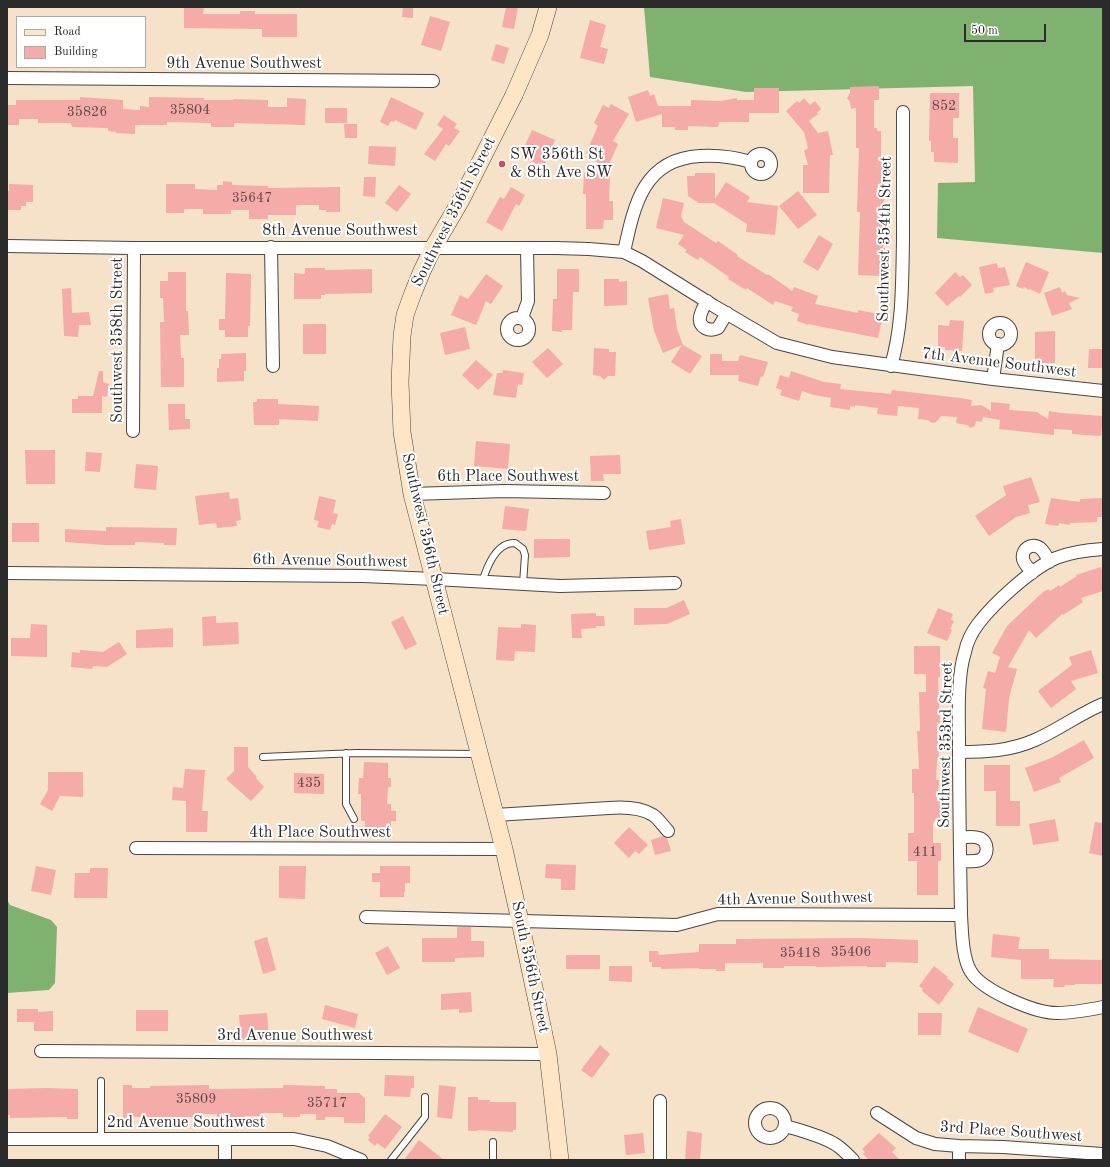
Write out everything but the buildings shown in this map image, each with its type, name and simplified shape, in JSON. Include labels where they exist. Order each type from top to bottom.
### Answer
[{"type":"main road","name":"Southwest 356th Street","points":[[485,776],[412,494],[402,432],[400,382],[402,336],[405,315],[422,271],[461,200],[514,95],[540,35],[548,7]]},
{"type":"main road","name":"South 356th Street","points":[[485,776],[504,849],[548,1054],[560,1160]]},
{"type":"street","name":"9th Avenue Southwest","points":[[7,78],[433,81]]},
{"type":"street","name":"Southwest 354th Street","points":[[891,366],[896,349],[902,288],[904,112]]},
{"type":"street","points":[[624,252],[636,206],[649,180],[662,167],[681,158],[702,156],[734,157],[751,162]]},
{"type":"street","name":"8th Avenue Southwest","points":[[7,246],[134,248],[271,247],[589,249],[624,252],[642,260],[706,301],[778,343],[832,357],[891,366]]},
{"type":"street","points":[[271,247],[273,366]]},
{"type":"street","name":"Southwest 358th Street","points":[[134,248],[134,431]]},
{"type":"street","points":[[522,318],[528,301],[527,249]]},
{"type":"street","points":[[706,301],[700,315],[700,320],[707,329],[711,330],[718,328],[726,313]]},
{"type":"street","points":[[993,379],[998,344]]},
{"type":"street","name":"7th Avenue Southwest","points":[[891,366],[926,369],[993,379],[1103,392]]},
{"type":"street","name":"6th Place Southwest","points":[[412,494],[504,491],[604,493]]},
{"type":"street","points":[[1049,562],[1042,549],[1035,545],[1027,548],[1023,555],[1023,559],[1032,573],[1049,562],[1071,553],[1103,549]]},
{"type":"street","name":"6th Avenue Southwest","points":[[7,573],[286,575],[435,579],[560,586],[675,583]]},
{"type":"street","name":"Southwest 353rd Street","points":[[1032,573],[1009,592],[988,613],[978,625],[964,652],[961,675],[959,752],[961,914],[963,945],[971,972],[990,989],[1004,997],[1041,1011],[1057,1013],[1103,1007]]},
{"type":"street","points":[[959,752],[999,751],[1022,745],[1046,735],[1085,712],[1103,704]]},
{"type":"street","points":[[494,815],[628,808],[651,814],[668,831]]},
{"type":"street","name":"Southwest 353rd Street","points":[[960,838],[979,838],[983,840],[987,847],[986,855],[979,860],[960,861]]},
{"type":"street","name":"4th Place Southwest","points":[[136,848],[504,849]]},
{"type":"street","name":"4th Avenue Southwest","points":[[366,917],[677,925],[718,914],[961,914]]},
{"type":"street","name":"3rd Avenue Southwest","points":[[41,1051],[548,1054]]},
{"type":"street","points":[[660,1101],[660,1160]]},
{"type":"street","name":"3rd Place Southwest","points":[[877,1113],[916,1138],[935,1144],[1103,1154]]},
{"type":"street","points":[[785,1126],[833,1143],[846,1152],[853,1160]]},
{"type":"street","points":[[225,1139],[225,1160]]},
{"type":"street","name":"2nd Avenue Southwest","points":[[7,1140],[294,1139],[327,1146],[361,1160]]},
{"type":"street","points":[[959,1146],[959,1160]]},
{"type":"lane","points":[[482,582],[489,564],[495,554],[507,544],[515,543],[523,549],[525,554],[523,584]]},
{"type":"lane","points":[[346,753],[346,804],[354,819]]},
{"type":"lane","points":[[263,757],[346,753],[479,754]]},
{"type":"lane","points":[[101,1081],[101,1139]]},
{"type":"lane","points":[[392,1160],[425,1116],[425,1097]]},
{"type":"lane","points":[[492,1142],[492,1160]]},
{"type":"green space","points":[[644,7],[1103,7],[1103,253],[937,238],[938,183],[975,182],[973,86],[746,92],[650,77]]},
{"type":"green space","points":[[7,900],[10,905],[51,920],[57,927],[55,983],[49,990],[7,993]]},
{"type":"place","name":"SW 356th St & 8th Ave SW","points":[[502,164]]}]
